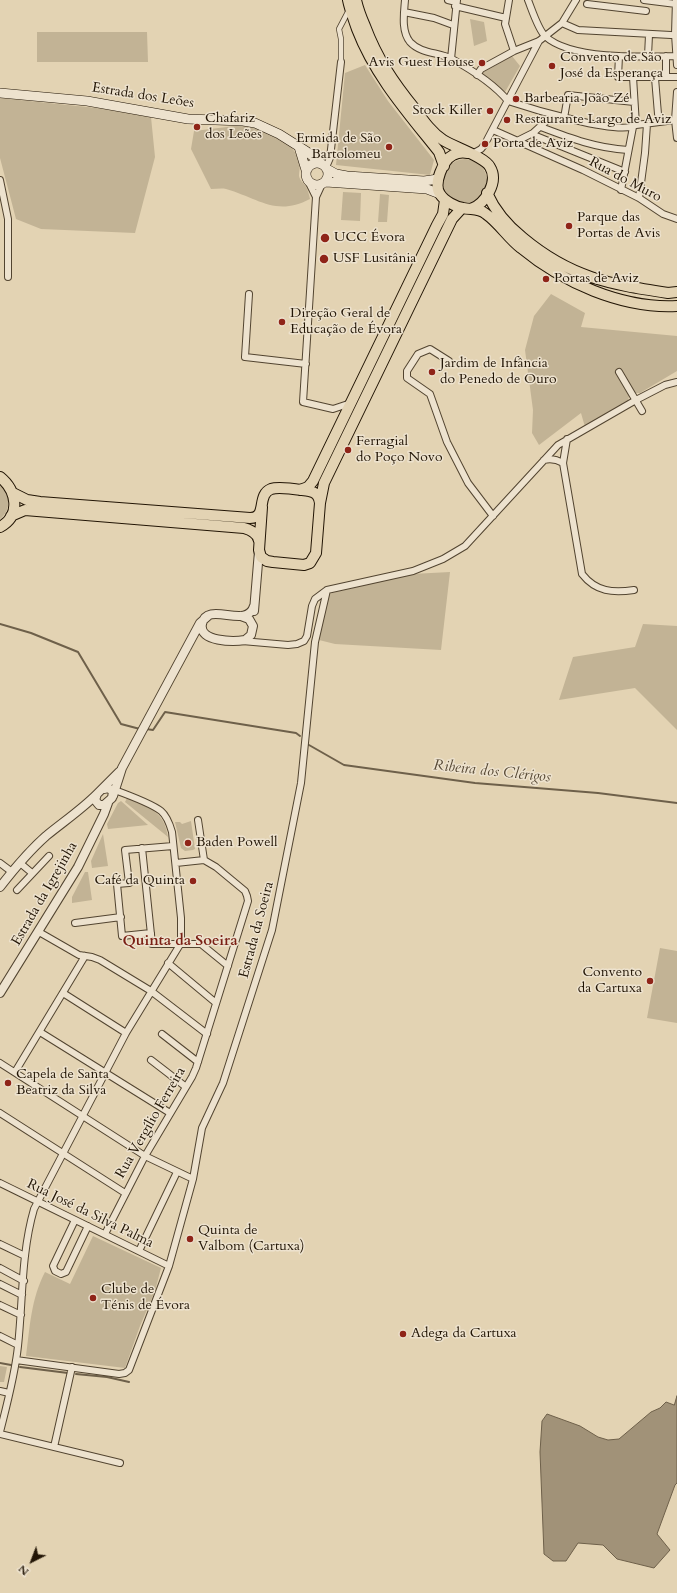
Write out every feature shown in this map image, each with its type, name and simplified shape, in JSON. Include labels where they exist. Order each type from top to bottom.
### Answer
[{"type":"main road","points":[[0,526],[4,524],[11,516],[25,510],[244,528],[254,532],[258,537],[261,557],[267,561],[304,565],[312,561],[316,553],[320,503],[324,483],[452,219],[466,209],[478,206],[483,201],[488,193],[493,174],[485,161],[443,140],[430,129],[391,78],[372,47],[356,0]]},
{"type":"main road","points":[[349,4],[365,50],[384,83],[439,152],[444,166]]},
{"type":"main road","name":"Estrada dos Leões","points":[[0,93],[87,101],[188,119],[243,121],[255,123],[279,134],[336,174],[424,181],[438,179]]},
{"type":"main road","points":[[299,147],[306,170],[305,175],[309,183],[318,186],[324,183],[328,178],[325,166],[312,164],[306,170]]},
{"type":"main road","points":[[299,490],[308,487],[313,481],[443,214],[443,197],[437,187],[438,179],[447,160],[460,152],[470,154]]},
{"type":"main road","points":[[324,183],[427,189],[466,209],[478,210],[487,214],[520,247],[553,271],[572,282],[631,302],[677,306]]},
{"type":"main road","points":[[488,193],[494,207],[505,220],[521,236],[547,256],[584,275],[608,282],[634,288],[677,292]]},
{"type":"main road","points":[[634,288],[677,286]]},
{"type":"main road","points":[[601,292],[634,297],[677,299]]},
{"type":"main road","points":[[0,477],[8,483],[14,493],[27,500],[40,502],[250,518],[256,517],[260,514],[266,493],[272,489],[278,488],[312,492],[316,494],[320,503]]},
{"type":"main road","points":[[11,516],[14,505],[14,493]]},
{"type":"main road","points":[[259,546],[262,504]]},
{"type":"street","points":[[405,0],[404,29],[410,42],[422,50],[451,59],[477,75],[496,89],[508,101],[564,118],[619,127],[675,120]]},
{"type":"street","points":[[448,0],[506,18]]},
{"type":"street","points":[[509,0],[505,24],[514,51]]},
{"type":"street","points":[[528,0],[541,30],[546,36],[556,43],[583,52],[619,56],[677,56]]},
{"type":"street","points":[[644,0],[676,2],[675,37],[677,65]]},
{"type":"street","points":[[477,75],[481,69],[514,51],[539,42],[562,23],[580,2],[646,11]]},
{"type":"street","points":[[451,59],[456,3]]},
{"type":"street","points":[[325,166],[330,162],[341,62],[341,39],[339,29],[349,4]]},
{"type":"street","points":[[404,12],[453,25]]},
{"type":"street","points":[[562,23],[578,30],[675,37]]},
{"type":"street","points":[[648,56],[649,35]]},
{"type":"street","points":[[470,154],[481,149],[486,142],[539,42]]},
{"type":"street","points":[[619,56],[618,77],[677,77]]},
{"type":"street","points":[[666,56],[666,77]]},
{"type":"street","points":[[621,190],[634,126],[633,77]]},
{"type":"street","points":[[655,78],[658,114]]},
{"type":"street","points":[[677,92],[675,120],[677,138]]},
{"type":"street","points":[[564,118],[568,94],[634,102]]},
{"type":"street","points":[[519,140],[533,133],[553,115]]},
{"type":"street","points":[[639,198],[647,124]]},
{"type":"street","points":[[541,127],[591,145],[608,149],[628,150]]},
{"type":"street","name":"Rua do Muro","points":[[493,130],[519,140],[639,198],[663,214],[677,219]]},
{"type":"street","points":[[533,133],[536,136],[625,172]]},
{"type":"street","points":[[0,180],[8,219],[8,277]]},
{"type":"street","points":[[309,183],[316,197]]},
{"type":"street","points":[[324,183],[316,197],[303,402],[333,409],[352,402]]},
{"type":"street","points":[[249,294],[245,357],[306,364]]},
{"type":"street","points":[[448,361],[430,349],[418,354],[407,371],[407,378],[430,394],[447,442],[468,483],[493,516]]},
{"type":"street","points":[[619,372],[642,411]]},
{"type":"street","points":[[190,643],[198,637],[288,644],[297,644],[304,641],[307,636],[312,606],[315,599],[327,590],[413,571],[443,558],[465,546],[558,444],[636,400],[665,385],[677,382]]},
{"type":"street","points":[[333,409],[342,422]]},
{"type":"street","points":[[567,439],[563,463],[582,574],[588,582],[601,589],[618,592],[634,590]]},
{"type":"street","points":[[544,460],[550,458],[563,463]]},
{"type":"street","points":[[240,641],[247,640],[251,635],[253,628],[259,546]]},
{"type":"street","points":[[257,576],[262,565],[273,562]]},
{"type":"street","name":"Estrada da Soeira","points":[[16,1360],[119,1374],[125,1373],[128,1370],[169,1266],[193,1179],[202,1128],[223,1083],[272,930],[301,783],[315,642],[327,590]]},
{"type":"street","points":[[96,827],[104,814],[108,794],[200,623],[208,616],[215,614],[241,616],[249,614],[254,606]]},
{"type":"street","points":[[208,616],[202,622],[202,629],[205,634],[212,639]]},
{"type":"street","points":[[241,616],[248,619],[253,628],[256,639],[264,643]]},
{"type":"street","points":[[0,887],[45,837],[82,809],[108,794]]},
{"type":"street","points":[[96,827],[98,805],[95,800],[108,794],[161,811],[168,820],[172,832],[176,863],[181,918],[180,943],[105,1072],[83,1117],[37,1202],[30,1224],[25,1256],[16,1360],[0,1433],[120,1463]]},
{"type":"street","points":[[82,809],[98,805]]},
{"type":"street","points":[[176,863],[204,860],[198,820]]},
{"type":"street","name":"Estrada da Igrejinha","points":[[0,993],[78,867],[96,827]]},
{"type":"street","points":[[151,934],[122,936],[117,884],[128,883],[125,850],[173,846]]},
{"type":"street","points":[[142,848],[152,944],[201,944],[228,966]]},
{"type":"street","points":[[18,890],[49,856]]},
{"type":"street","name":"Rua Vergílio Ferreira","points":[[105,1234],[145,1156],[192,1077],[207,1034],[248,901],[248,896],[245,891],[216,867],[204,860]]},
{"type":"street","points":[[0,863],[12,872]]},
{"type":"street","points":[[20,863],[32,873]]},
{"type":"street","points":[[75,922],[121,917]]},
{"type":"street","points":[[39,932],[72,952],[100,960],[151,991],[207,1034]]},
{"type":"street","points":[[15,1072],[85,956]]},
{"type":"street","points":[[168,963],[216,1002]]},
{"type":"street","points":[[63,993],[126,1034]]},
{"type":"street","points":[[40,1032],[170,1113]]},
{"type":"street","points":[[162,1034],[198,1062]]},
{"type":"street","points":[[151,1060],[186,1087]]},
{"type":"street","points":[[0,1063],[145,1156],[193,1179]]},
{"type":"street","points":[[0,1114],[125,1193]]},
{"type":"street","points":[[139,1251],[177,1172]]},
{"type":"street","name":"Rua José da Silva Palma","points":[[0,1183],[169,1266]]},
{"type":"street","points":[[75,1220],[53,1266],[55,1271],[61,1274],[66,1272],[88,1226]]},
{"type":"street","points":[[0,1244],[25,1256]]},
{"type":"street","points":[[0,1268],[24,1281]]},
{"type":"street","points":[[0,1284],[22,1295]]},
{"type":"street","points":[[0,1305],[21,1315]]},
{"type":"street","points":[[0,1336],[18,1345]]},
{"type":"street","points":[[54,1447],[72,1367]]},
{"type":"street","points":[[0,1391],[9,1393]]},
{"type":"shaded area","points":[[470,19],[484,22],[487,41],[474,46]]},
{"type":"shaded area","points":[[37,32],[147,32],[148,62],[37,62]]},
{"type":"shaded area","points":[[512,56],[520,66],[505,92],[483,77],[482,73]]},
{"type":"shaded area","points":[[365,65],[388,101],[434,160],[430,175],[336,165],[345,73]]},
{"type":"shaded area","points":[[0,98],[97,108],[151,117],[155,157],[135,233],[41,229],[16,219],[0,158]]},
{"type":"shaded area","points":[[243,125],[278,137],[292,148],[297,155],[300,164],[300,178],[307,188],[310,199],[298,204],[277,206],[258,201],[226,189],[211,189],[191,149],[194,131]]},
{"type":"shaded area","points":[[461,159],[469,159],[481,165],[487,177],[487,185],[481,197],[469,203],[461,203],[449,197],[443,185],[443,177],[449,165]]},
{"type":"shaded area","points":[[343,192],[361,193],[360,221],[341,220]]},
{"type":"shaded area","points":[[380,194],[389,195],[387,222],[378,222]]},
{"type":"shaded area","points":[[551,294],[585,313],[581,327],[677,336],[677,371],[640,393],[635,393],[629,396],[628,401],[585,427],[581,413],[539,445],[532,433],[533,410],[525,350],[534,316]]},
{"type":"shaded area","points":[[0,484],[8,497],[8,507],[0,519]]},
{"type":"shaded area","points":[[450,572],[441,650],[335,644],[319,640],[329,595],[332,593],[412,574]]},
{"type":"shaded area","points":[[643,624],[677,626],[677,730],[635,688],[559,700],[573,657],[635,647]]},
{"type":"shaded area","points":[[127,798],[149,808],[159,815],[166,828],[168,837],[125,802]]},
{"type":"shaded area","points":[[121,801],[148,825],[108,829],[107,824],[118,803]]},
{"type":"shaded area","points":[[191,821],[195,849],[185,851],[181,848],[175,822],[180,822],[182,824]]},
{"type":"shaded area","points":[[103,834],[108,866],[92,868],[91,861]]},
{"type":"shaded area","points":[[85,872],[88,872],[92,900],[72,903],[72,897]]},
{"type":"shaded area","points":[[660,948],[677,951],[677,1023],[647,1018]]},
{"type":"shaded area","name":"Clube de Ténis de Évora","points":[[93,1236],[161,1268],[155,1291],[140,1326],[125,1368],[26,1356],[34,1303],[40,1282],[45,1272],[70,1284]]},
{"type":"shaded area","points":[[0,1366],[7,1367],[4,1382],[0,1382]]},
{"type":"shaded area","points":[[677,1396],[677,1483],[657,1534],[670,1550],[654,1568],[617,1559],[603,1545],[578,1543],[566,1561],[553,1561],[544,1554],[540,1452],[542,1421],[547,1414],[580,1426],[598,1437],[608,1440],[619,1439],[651,1412],[660,1408],[666,1402],[674,1405]]},
{"type":"waterway","name":"Ribeira dos Clérigos","points":[[0,624],[31,633],[78,652],[121,724],[140,729]]},
{"type":"waterway","name":"Ribeira dos Clérigos","points":[[146,729],[153,730],[165,712],[296,733],[300,736]]},
{"type":"waterway","name":"Ribeira dos Clérigos","points":[[309,745],[344,765],[475,783],[598,793],[677,803]]},
{"type":"waterway","points":[[0,1363],[11,1365]]},
{"type":"waterway","points":[[20,1367],[68,1373]]},
{"type":"waterway","points":[[76,1374],[107,1377],[129,1382]]},
{"type":"place","name":"Avis Guest House","points":[[482,63]]},
{"type":"place","name":"Convento de São José da Esperança","points":[[552,66]]},
{"type":"place","name":"Barbearia João Zé","points":[[516,99]]},
{"type":"place","name":"Stock Killer","points":[[490,111]]},
{"type":"place","name":"Restaurante Largo de Aviz","points":[[507,120]]},
{"type":"place","name":"Chafariz dos Leões","points":[[197,127]]},
{"type":"place","name":"Porta de Aviz","points":[[485,144]]},
{"type":"place","name":"Ermida de São Bartolomeu","points":[[389,147]]},
{"type":"place","name":"Parque das Portas de Avis","points":[[569,226]]},
{"type":"place","name":"UCC Évora","points":[[325,238]]},
{"type":"place","name":"USF Lusitânia","points":[[324,259]]},
{"type":"place","name":"Portas de Aviz","points":[[546,279]]},
{"type":"place","name":"Direção Geral de Educação de Évora","points":[[282,322]]},
{"type":"place","name":"Jardim de Infância do Penedo de Ouro","points":[[432,372]]},
{"type":"place","name":"Ferragial do Poço Novo","points":[[348,450]]},
{"type":"place","name":"Baden Powell","points":[[188,843]]},
{"type":"place","name":"Café da Quinta","points":[[193,881]]},
{"type":"place","name":"Convento da Cartuxa","points":[[650,981]]},
{"type":"place","name":"Capela de Santa Beatriz da Silva","points":[[8,1083]]},
{"type":"place","name":"Quinta de Valbom (Cartuxa)","points":[[190,1239]]},
{"type":"place","name":"Clube de Ténis de Évora","points":[[93,1298]]},
{"type":"place","name":"Adega da Cartuxa","points":[[403,1334]]},
{"type":"district","name":"Quinta da Soeira","points":[[180,942]]}]
